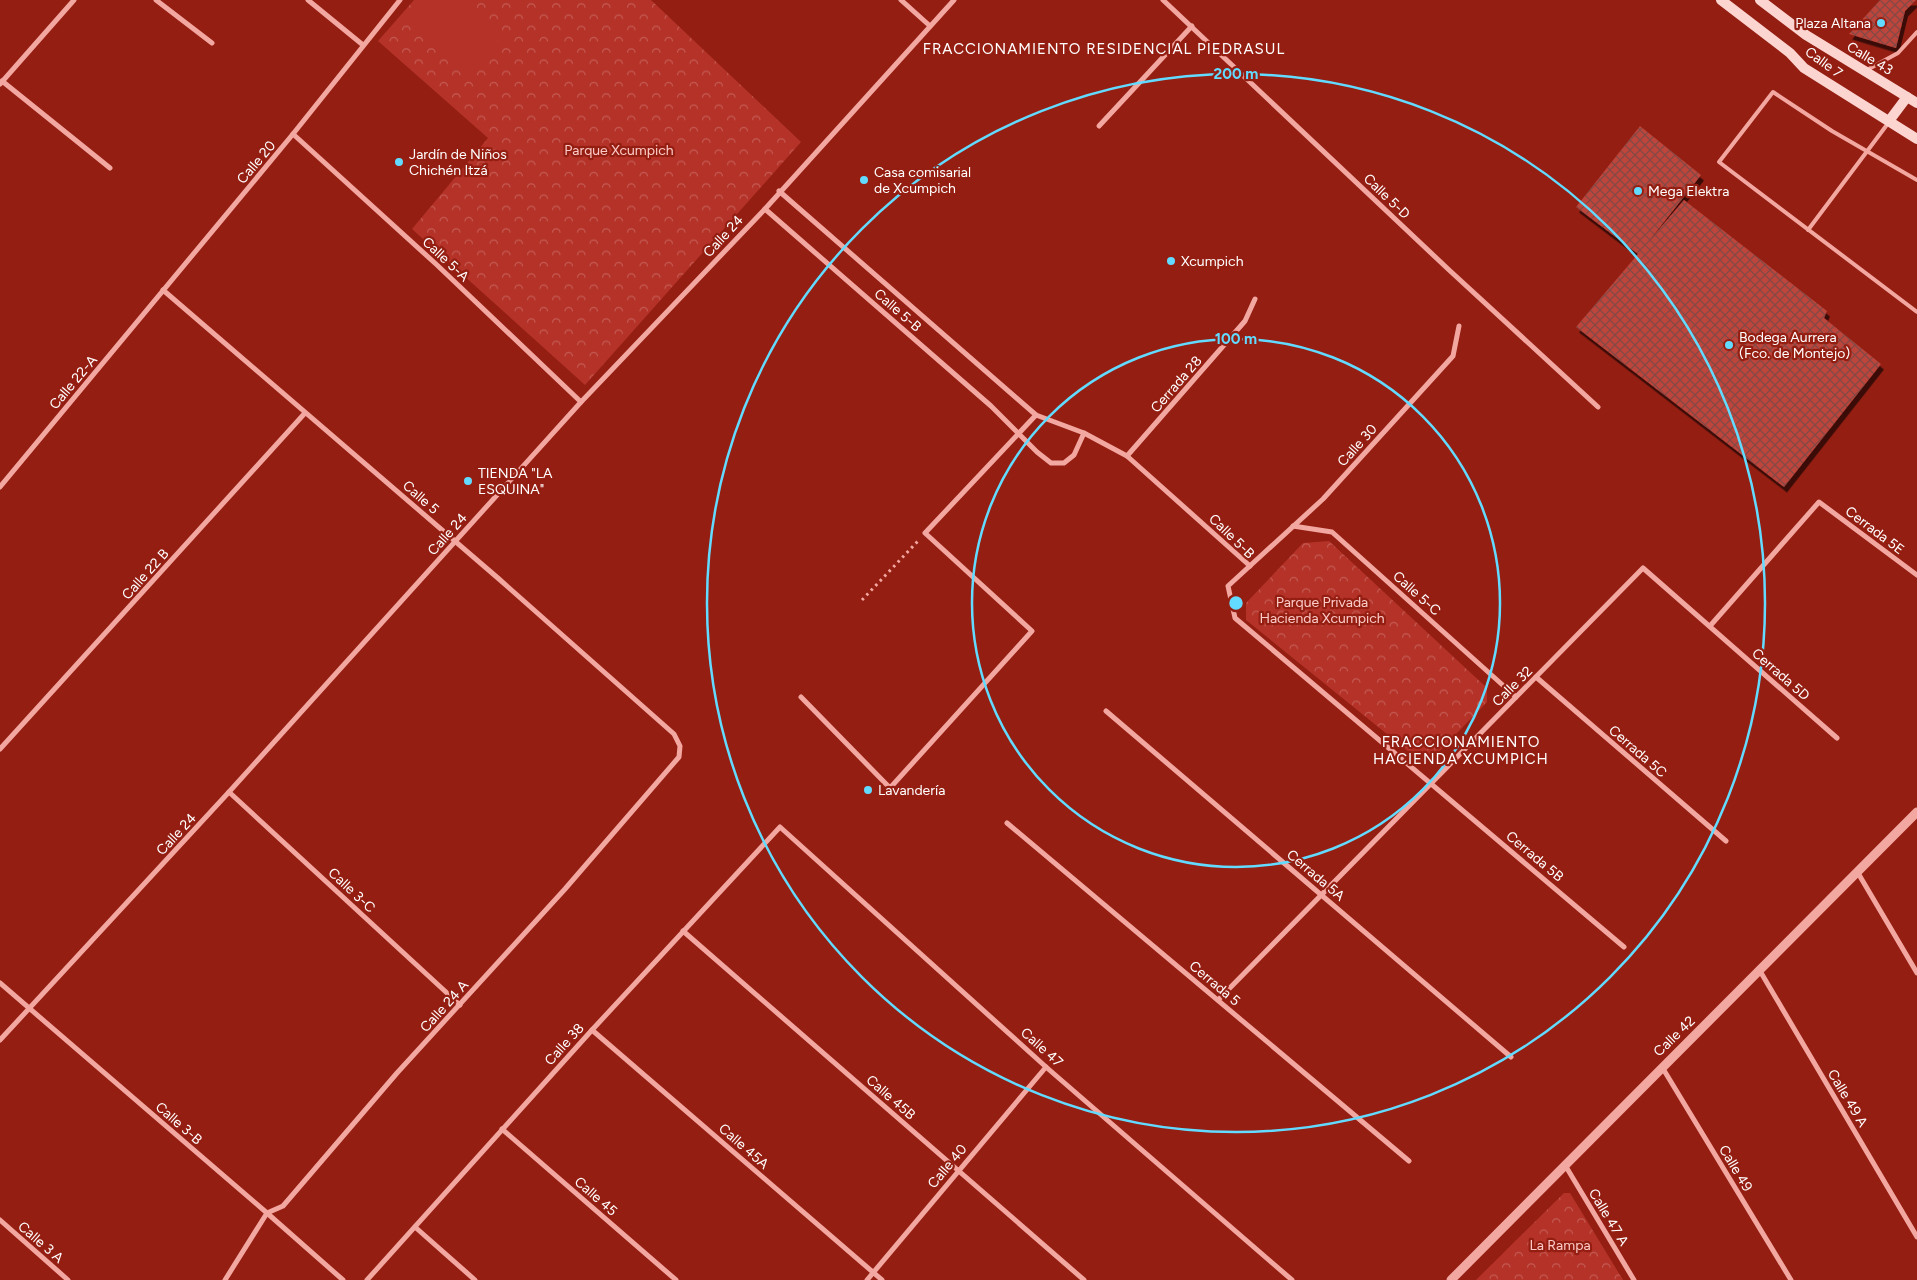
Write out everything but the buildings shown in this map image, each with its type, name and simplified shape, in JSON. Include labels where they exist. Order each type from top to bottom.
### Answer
[{"type":"main road","name":"Calle 7","points":[[1721,0],[1790,53],[1804,68],[1917,139]]},
{"type":"main road","name":"Calle 43","points":[[1760,0],[1806,35],[1917,103]]},
{"type":"main road","points":[[1889,122],[1907,97]]},
{"type":"street","points":[[74,0],[1,83],[110,168]]},
{"type":"street","points":[[156,0],[212,43]]},
{"type":"street","points":[[308,0],[363,45]]},
{"type":"street","name":"Calle 20","points":[[163,290],[293,134],[400,0]]},
{"type":"street","points":[[901,0],[930,26]]},
{"type":"street","name":"Calle 24","points":[[0,1040],[229,792],[581,402],[764,209],[954,0]]},
{"type":"street","name":"Calle 5-D","points":[[1163,0],[1448,270],[1598,407]]},
{"type":"street","points":[[1099,126],[1192,26]]},
{"type":"street","name":"Calle 5-A","points":[[293,134],[437,265],[581,402]]},
{"type":"street","name":"Calle 5-B","points":[[779,191],[1036,415],[1084,433],[1127,456],[1250,566],[1228,586],[1235,618],[1431,784]]},
{"type":"street","name":"Calle 5-B","points":[[764,209],[991,406],[1037,452],[1051,463],[1064,464],[1074,455],[1084,433]]},
{"type":"street","name":"Calle 5","points":[[163,290],[674,734],[680,746]]},
{"type":"street","name":"Calle 22-A","points":[[0,487],[163,290]]},
{"type":"street","name":"Cerrada 28","points":[[1127,456],[1245,321],[1255,299]]},
{"type":"street","name":"Calle 30","points":[[1250,566],[1323,499],[1453,356],[1459,326]]},
{"type":"street","name":"Calle 22 B","points":[[0,749],[305,413]]},
{"type":"street","points":[[802,697],[890,788],[1032,631],[925,533],[1036,415]]},
{"type":"street","name":"Cerrada 5E","points":[[1710,626],[1819,502],[1917,576]]},
{"type":"street","name":"Calle 5-C","points":[[1294,526],[1332,532],[1516,697]]},
{"type":"street","name":"Calle 32","points":[[1218,1000],[1643,568],[1710,626]]},
{"type":"street","name":"Cerrada 5D","points":[[1710,626],[1837,738]]},
{"type":"street","name":"Cerrada 5C","points":[[1536,677],[1726,841]]},
{"type":"street","name":"Cerrada 5A","points":[[1106,711],[1511,1057]]},
{"type":"street","name":"Calle 24 A","points":[[225,1280],[267,1213],[284,1206],[398,1074],[565,889],[679,758],[680,746]]},
{"type":"street","name":"Cerrada 5B","points":[[1431,784],[1624,947]]},
{"type":"street","name":"Calle 3-C","points":[[229,792],[460,1005]]},
{"type":"street","name":"Calle 42","points":[[1451,1280],[1917,812]]},
{"type":"street","name":"Cerrada 5","points":[[1007,823],[1409,1160]]},
{"type":"street","name":"Calle 38","points":[[367,1280],[592,1030],[780,826]]},
{"type":"street","name":"Calle 47","points":[[780,826],[1046,1067],[1292,1280]]},
{"type":"street","points":[[1858,872],[1917,973]]},
{"type":"street","name":"Calle 45B","points":[[683,931],[1084,1280]]},
{"type":"street","name":"Calle 49 A","points":[[1760,971],[1917,1237]]},
{"type":"street","name":"Calle 3-B","points":[[0,983],[343,1280]]},
{"type":"street","name":"Calle 45A","points":[[592,1030],[882,1280]]},
{"type":"street","name":"Calle 40","points":[[867,1280],[1046,1067]]},
{"type":"street","name":"Calle 49","points":[[1662,1068],[1791,1280]]},
{"type":"street","name":"Calle 45","points":[[502,1129],[676,1280]]},
{"type":"street","name":"Calle 47 A","points":[[1565,1165],[1634,1280]]},
{"type":"street","name":"Calle 3 A","points":[[0,1220],[68,1280]]},
{"type":"street","points":[[415,1227],[475,1280]]},
{"type":"lane","points":[[1865,71],[1898,53],[1917,32]]},
{"type":"lane","points":[[1917,180],[1832,131],[1773,92],[1718,162],[1917,312]]},
{"type":"lane","points":[[1808,230],[1889,122]]},
{"type":"path","points":[[862,600],[925,533]]},
{"type":"green space","name":"Parque Xcumpich","points":[[414,0],[651,0],[801,142],[585,385],[412,229],[488,138],[378,41]]},
{"type":"green space","points":[[424,0],[462,0],[504,33],[473,72],[408,20]]},
{"type":"green space","name":"Parque Privada Hacienda Xcumpich","points":[[1329,541],[1487,688],[1487,702],[1430,761],[1424,764],[1246,620],[1246,603],[1303,543]]},
{"type":"green space","name":"La Rampa","points":[[1564,1193],[1570,1193],[1623,1280],[1476,1280]]},
{"type":"place","name":"Plaza Altana","points":[[1881,23]]},
{"type":"place","name":"Jardín de Niños Chichén Itzá","points":[[399,162]]},
{"type":"place","name":"Casa comisarial de Xcumpich","points":[[864,180]]},
{"type":"place","name":"Mega Elektra","points":[[1638,191]]},
{"type":"place","name":"Xcumpich","points":[[1171,261]]},
{"type":"place","name":"Bodega Aurrera (Fco. de Montejo)","points":[[1729,345]]},
{"type":"place","name":"TIENDA \"LA ESQUINA\"","points":[[468,481]]},
{"type":"place","name":"Lavandería","points":[[868,790]]},
{"type":"district","name":"FRACCIONAMIENTO RESIDENCIAL PIEDRASUL","points":[[1104,49]]},
{"type":"district","name":"FRACCIONAMIENTO HACIENDA XCUMPICH","points":[[1461,750]]}]
